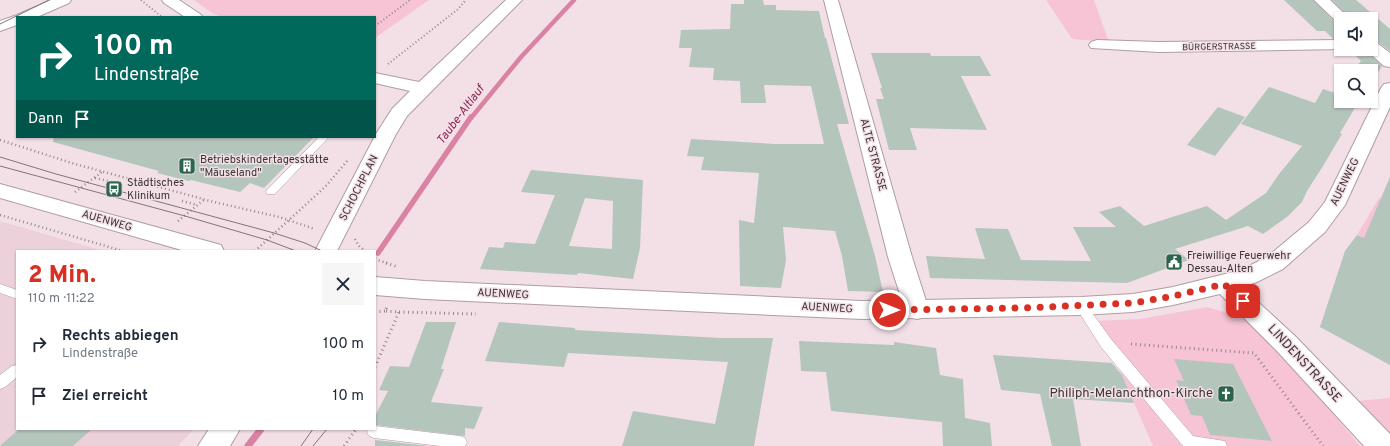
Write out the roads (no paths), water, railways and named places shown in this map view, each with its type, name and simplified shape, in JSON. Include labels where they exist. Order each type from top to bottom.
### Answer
[{"type":"street","points":[[26,16],[64,0]]},
{"type":"street","points":[[169,0],[193,16]]},
{"type":"street","name":"SCHOCHPLAN","points":[[331,242],[386,134],[399,113],[422,88],[515,0]]},
{"type":"street","name":"ALTE STRASSE","points":[[831,0],[900,257],[917,310]]},
{"type":"street","points":[[1321,0],[1334,12]]},
{"type":"street","points":[[0,26],[16,20]]},
{"type":"street","name":"BÜRGERSTRASSE","points":[[1097,45],[1159,48],[1334,45]]},
{"type":"street","points":[[1378,52],[1390,62]]},
{"type":"street","points":[[378,73],[422,88]]},
{"type":"street","name":"AUENWEG","points":[[390,281],[862,310],[1081,306],[1133,303],[1174,296],[1224,284],[1249,276],[1276,263],[1317,227],[1334,205],[1390,88]]},
{"type":"street","name":"AUENWEG","points":[[0,190],[210,250]]},
{"type":"street","name":"LINDENSTRASSE","points":[[1224,284],[1284,340],[1383,446]]},
{"type":"street","points":[[213,446],[225,430]]},
{"type":"lane","points":[[271,192],[323,138]]},
{"type":"lane","points":[[0,288],[16,295]]},
{"type":"lane","points":[[1081,306],[1106,343],[1189,442],[1220,446]]},
{"type":"lane","points":[[0,383],[16,371]]},
{"type":"lane","points":[[374,432],[460,442],[458,446]]},
{"type":"waterway","name":"Taube-Altlauf","points":[[471,118],[521,57],[574,0]]},
{"type":"waterway","name":"Taube-Altlauf","points":[[378,253],[471,117]]},
{"type":"waterway","name":"Taube-Altlauf","points":[[248,446],[260,430]]},
{"type":"tram line","points":[[16,16],[49,0]]},
{"type":"tram line","points":[[0,24],[16,16]]},
{"type":"tram line","points":[[0,157],[56,174],[274,233],[305,243],[320,250]]},
{"type":"tram line","points":[[0,166],[185,216],[267,240],[293,250]]},
{"type":"tram line","points":[[301,446],[312,430]]},
{"type":"tram line","points":[[313,446],[326,430]]},
{"type":"place","name":"Betriebskindertagesstätte \"Mäuseland\"","points":[[187,166]]},
{"type":"place","name":"Städtisches Klinikum","points":[[114,189]]},
{"type":"place","name":"Freiwillige Feuerwehr Dessau-Alten","points":[[1174,262]]},
{"type":"place","name":"Philiph-Melanchthon-Kirche","points":[[1226,394]]}]
